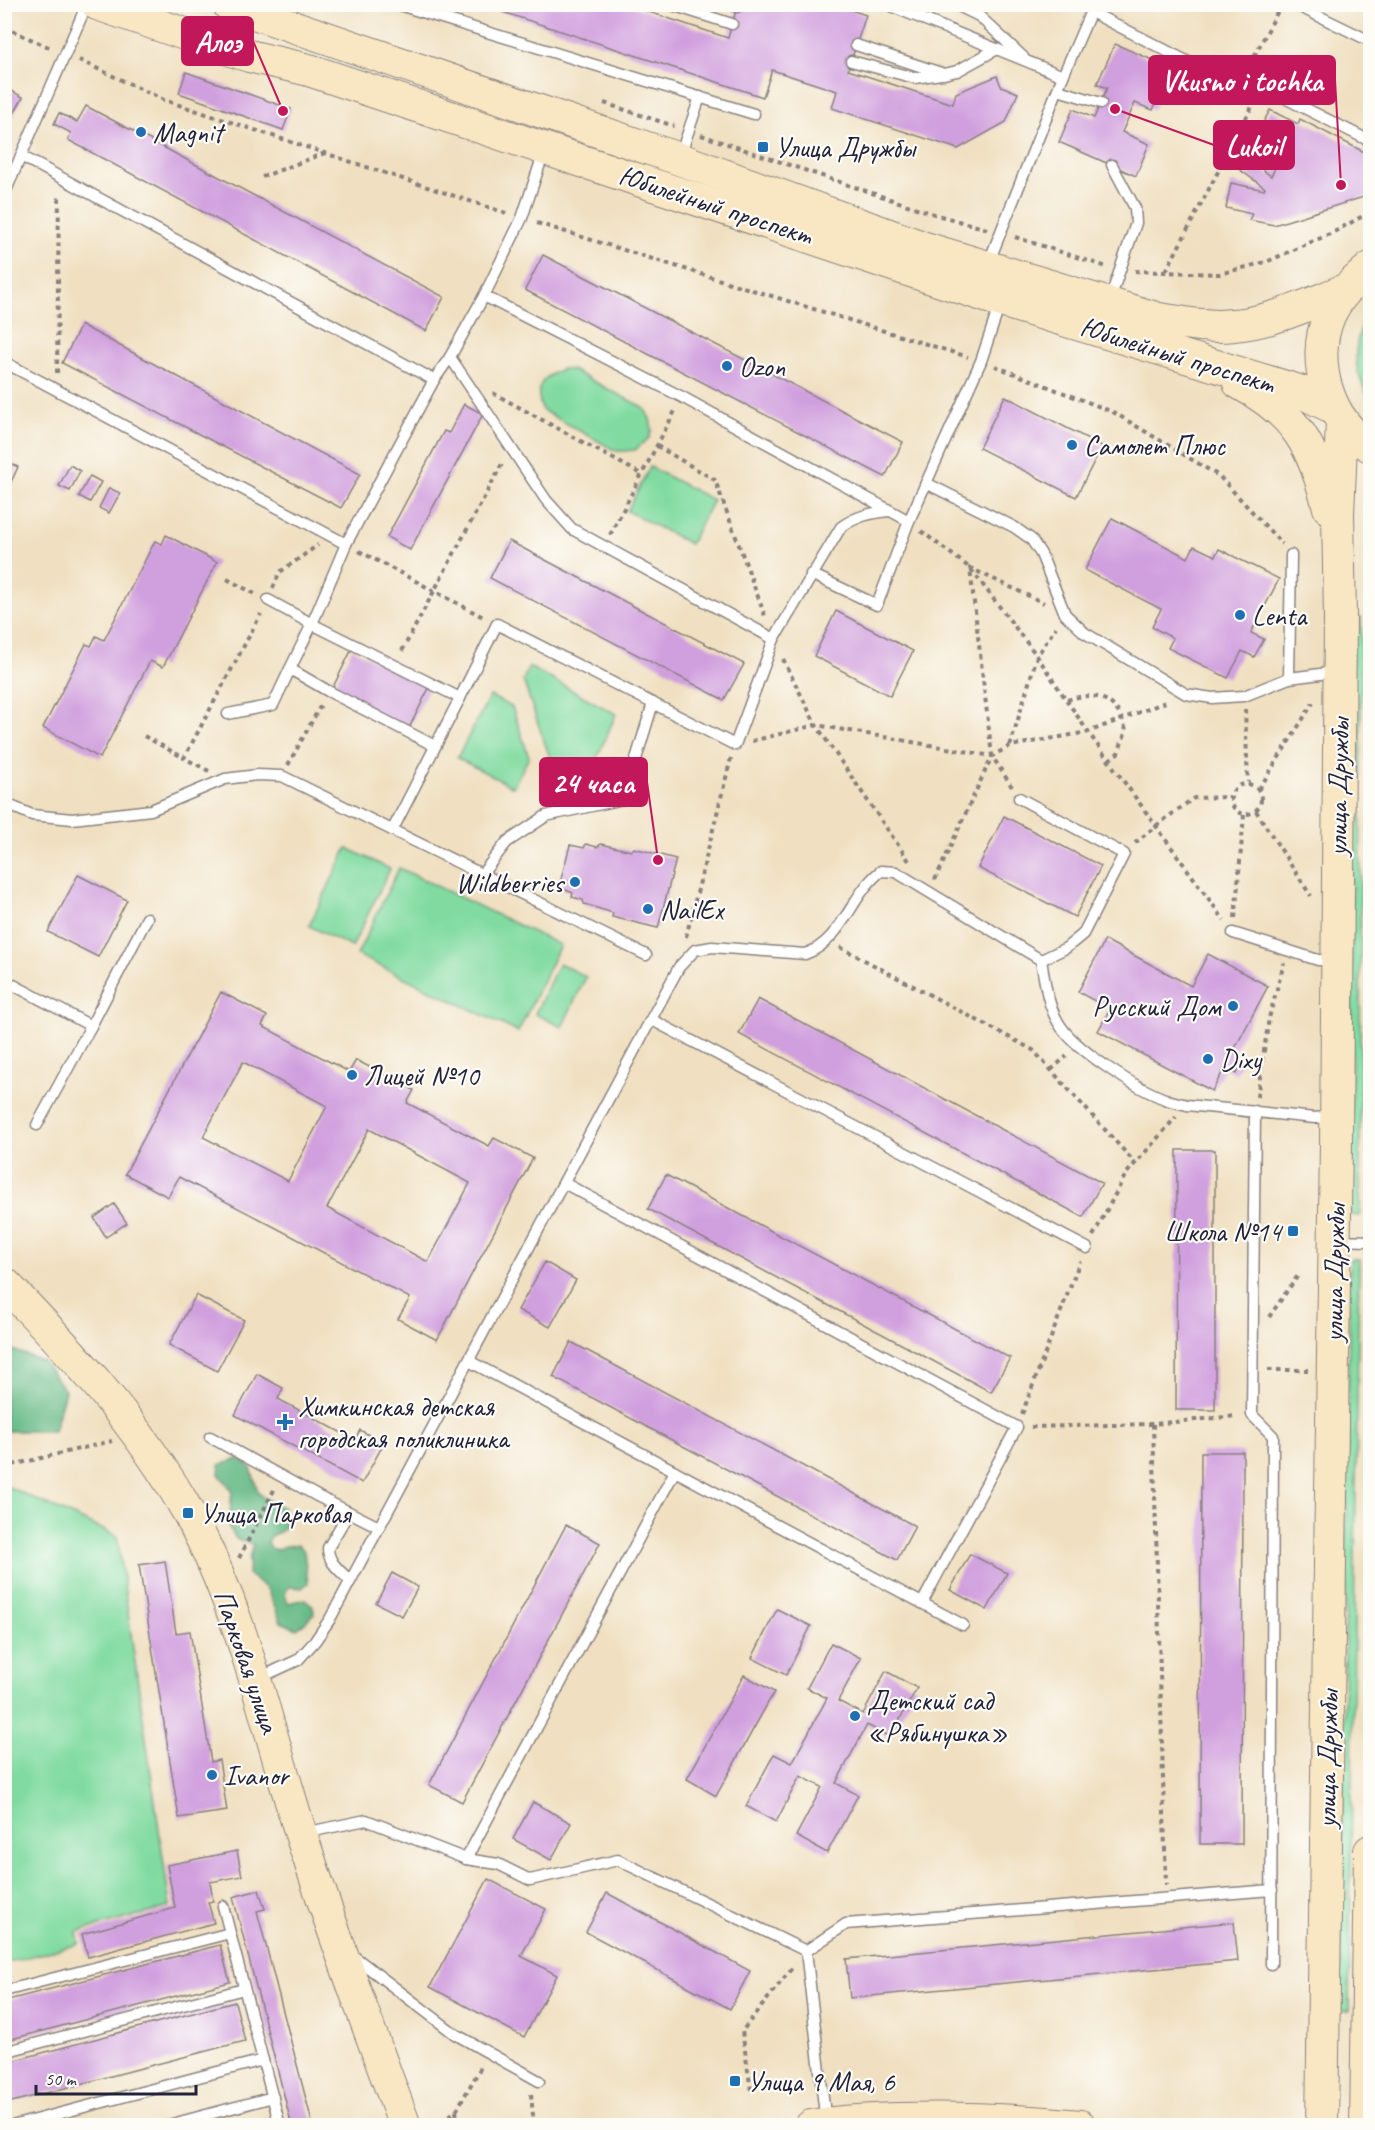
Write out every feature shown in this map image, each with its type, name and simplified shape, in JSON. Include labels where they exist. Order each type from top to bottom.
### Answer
[{"type":"main road","name":"Юбилейный проспект","points":[[97,4],[249,57],[309,70],[1001,301],[1299,391],[1338,414]]},
{"type":"main road","name":"Юбилейный проспект","points":[[234,5],[684,145],[925,248],[1160,319],[1197,325],[1234,325],[1282,314],[1344,290]]},
{"type":"main road","points":[[1371,267],[1344,290],[1329,317],[1321,347],[1323,378],[1338,414],[1363,442],[1371,446]]},
{"type":"main road","points":[[1199,361],[1256,392],[1282,412],[1301,435],[1319,469],[1339,544]]},
{"type":"main road","name":"улица Дружбы","points":[[1322,2126],[1337,960],[1338,414]]},
{"type":"main road","name":"Парковая улица","points":[[4,1283],[73,1353],[107,1395],[135,1430],[188,1513],[222,1586],[256,1679],[301,1833],[338,1944],[405,2126]]},
{"type":"main road","name":"улица Дружбы","points":[[1366,2126],[1371,1851]]},
{"type":"main road","points":[[819,2124],[946,2118],[1080,2126]]},
{"type":"lane","points":[[4,195],[87,4]]},
{"type":"lane","points":[[396,4],[754,114]]},
{"type":"lane","points":[[669,4],[732,24]]},
{"type":"lane","points":[[886,4],[1063,76]]},
{"type":"lane","points":[[954,4],[979,16],[1030,63]]},
{"type":"lane","points":[[1294,4],[1371,41]]},
{"type":"lane","points":[[986,267],[1093,8],[1241,89],[1257,84],[1371,141]]},
{"type":"lane","points":[[856,45],[944,74]]},
{"type":"lane","points":[[851,61],[915,78],[957,71],[997,49]]},
{"type":"lane","points":[[1058,90],[1101,103]]},
{"type":"lane","points":[[684,145],[700,97]]},
{"type":"lane","points":[[228,714],[273,705],[312,624],[346,544],[434,380],[450,357],[484,296],[522,218],[545,148]]},
{"type":"lane","points":[[21,156],[434,380]]},
{"type":"lane","points":[[1109,302],[1137,223],[1135,208],[1112,165]]},
{"type":"lane","points":[[484,296],[682,397],[909,521]]},
{"type":"lane","points":[[811,574],[877,605],[909,521],[981,361],[1001,301]]},
{"type":"lane","points":[[450,357],[546,500],[572,529],[774,639]]},
{"type":"lane","points":[[4,362],[57,388],[346,544]]},
{"type":"lane","points":[[926,483],[1014,527],[1031,539],[1041,554],[1065,614],[1085,633],[1186,694],[1212,698],[1244,696],[1289,678],[1339,672]]},
{"type":"lane","points":[[393,829],[497,624],[735,745],[774,639],[841,527],[855,517],[890,511]]},
{"type":"lane","points":[[1289,678],[1291,555]]},
{"type":"lane","points":[[268,600],[460,698]]},
{"type":"lane","points":[[290,669],[435,746]]},
{"type":"lane","points":[[482,874],[507,842],[546,816],[624,799],[653,703]]},
{"type":"lane","points":[[4,803],[32,815],[72,819],[150,810],[225,779],[282,776],[646,955]]},
{"type":"lane","points":[[1019,798],[1124,854],[1083,934],[1066,948],[1041,960]]},
{"type":"lane","points":[[256,1679],[298,1660],[330,1619],[652,1020],[678,967],[695,950],[712,947],[805,954],[817,950],[829,940],[868,881],[881,871],[896,872],[1041,960],[1048,1001],[1059,1024],[1079,1045],[1107,1067],[1151,1093],[1187,1105],[1315,1118],[1335,1116]]},
{"type":"lane","points":[[37,1125],[147,918]]},
{"type":"lane","points":[[1233,933],[1318,960],[1337,960]]},
{"type":"lane","points":[[4,980],[91,1026]]},
{"type":"lane","points":[[652,1020],[1087,1248]]},
{"type":"lane","points":[[1255,1111],[1252,1415],[1273,1436],[1270,1964]]},
{"type":"lane","points":[[564,1183],[1017,1427],[922,1603]]},
{"type":"lane","points":[[1334,1240],[1371,1241]]},
{"type":"lane","points":[[468,1360],[963,1625]]},
{"type":"lane","points":[[210,1437],[379,1527]]},
{"type":"lane","points":[[466,1859],[675,1471]]},
{"type":"lane","points":[[349,1512],[328,1548],[328,1555],[332,1563],[350,1581]]},
{"type":"lane","points":[[301,1833],[366,1820],[466,1859],[498,1864],[530,1880],[618,1860],[806,1952]]},
{"type":"lane","points":[[806,1952],[846,1924],[1272,1890]]},
{"type":"lane","points":[[223,1906],[280,2126]]},
{"type":"lane","points":[[4,1991],[230,1933]]},
{"type":"lane","points":[[338,1944],[455,2034],[534,2078]]},
{"type":"lane","points":[[806,1952],[819,2124]]},
{"type":"lane","points":[[4,2052],[244,1989]]},
{"type":"lane","points":[[12,2126],[263,2060]]},
{"type":"lane","points":[[165,2126],[273,2097]]},
{"type":"path","points":[[1166,271],[1254,103],[1245,74],[1281,4]]},
{"type":"path","points":[[4,27],[164,100],[522,218],[981,361],[1113,412],[1219,476],[1291,555]]},
{"type":"path","points":[[598,101],[684,145],[1001,232],[1119,271],[1219,274],[1266,262],[1332,233],[1371,212]]},
{"type":"path","points":[[262,177],[325,153]]},
{"type":"path","points":[[57,388],[59,176]]},
{"type":"path","points":[[463,376],[641,474]]},
{"type":"path","points":[[604,546],[682,397]]},
{"type":"path","points":[[395,665],[511,446]]},
{"type":"path","points":[[657,446],[716,480],[774,639],[816,725],[930,891]]},
{"type":"path","points":[[909,521],[970,568],[1065,614],[1037,656],[1010,746]]},
{"type":"path","points":[[184,758],[268,600],[280,572],[331,536]]},
{"type":"path","points":[[346,544],[497,624]]},
{"type":"path","points":[[970,568],[1037,656],[1088,732],[1233,933]]},
{"type":"path","points":[[970,568],[992,756],[1019,798]]},
{"type":"path","points":[[227,579],[268,600]]},
{"type":"path","points":[[282,776],[328,691]]},
{"type":"path","points":[[930,891],[992,756],[1010,746],[1088,732],[1186,694]]},
{"type":"path","points":[[1067,700],[1081,696],[1096,696],[1109,702],[1118,710],[1123,718],[1126,731],[1118,753],[1109,760]]},
{"type":"path","points":[[1244,696],[1248,783]]},
{"type":"path","points":[[1259,789],[1248,783],[1236,786],[1230,797],[1233,809],[1244,815],[1256,811],[1262,801],[1259,789],[1315,700]]},
{"type":"path","points":[[678,967],[735,745],[816,725],[992,756]]},
{"type":"path","points":[[144,736],[225,779]]},
{"type":"path","points":[[1124,854],[1156,825],[1194,798],[1230,797]]},
{"type":"path","points":[[1256,811],[1312,898]]},
{"type":"path","points":[[1233,933],[1244,815]]},
{"type":"path","points":[[829,940],[1033,1050],[1135,1163]]},
{"type":"path","points":[[1255,1111],[1269,1018],[1287,951]]},
{"type":"path","points":[[1051,1070],[1079,1045]]},
{"type":"path","points":[[1253,1340],[1299,1274]]},
{"type":"path","points":[[1253,1370],[1333,1371]]},
{"type":"path","points":[[1017,1427],[1154,1424],[1252,1415]]},
{"type":"path","points":[[1154,1424],[1166,1898]]},
{"type":"path","points":[[4,1467],[118,1439]]},
{"type":"path","points":[[237,1562],[282,1476]]},
{"type":"path","points":[[752,2090],[742,2031],[806,1952]]},
{"type":"path","points":[[434,2126],[456,2111],[489,2053]]},
{"type":"path","points":[[534,2078],[534,2126]]},
{"type":"path","points":[[456,2111],[458,2126]]},
{"type":"green space","points":[[1370,313],[1370,398],[1360,377],[1356,356],[1359,334]]},
{"type":"green space","points":[[562,369],[572,370],[644,408],[650,419],[652,430],[649,438],[635,450],[616,451],[542,410],[539,395],[541,384],[549,376]]},
{"type":"green space","points":[[650,467],[713,500],[690,544],[627,511]]},
{"type":"green space","points":[[1353,617],[1361,618],[1360,1216],[1351,1215]]},
{"type":"green space","points":[[529,667],[616,714],[589,777],[559,784],[523,680]]},
{"type":"green space","points":[[490,696],[512,707],[529,757],[513,787],[457,758]]},
{"type":"green space","points":[[347,848],[390,869],[352,947],[309,926]]},
{"type":"green space","points":[[399,868],[560,945],[518,1032],[357,955]]},
{"type":"green space","points":[[559,963],[586,977],[562,1027],[535,1014]]},
{"type":"green space","points":[[1350,1259],[1359,1259],[1349,2011],[1340,2011]]},
{"type":"green space","points":[[4,1347],[43,1361],[65,1391],[54,1431],[5,1431]]},
{"type":"green space","points":[[240,1458],[251,1468],[258,1492],[265,1499],[284,1508],[288,1522],[280,1532],[270,1536],[268,1545],[274,1550],[298,1545],[304,1551],[308,1583],[302,1588],[289,1587],[285,1593],[288,1603],[305,1599],[313,1606],[314,1614],[297,1629],[281,1622],[267,1589],[248,1574],[253,1545],[236,1539],[229,1527],[232,1490],[219,1474],[220,1465]]},
{"type":"green space","points":[[4,1485],[117,1536],[170,1907],[77,1932],[79,1944],[5,1963]]},
{"type":"building","points":[[478,4],[625,4],[728,38],[738,4],[833,4],[866,15],[848,70],[953,104],[956,93],[997,76],[1001,86],[1018,93],[1006,122],[958,149],[832,108],[837,91],[772,70],[763,97]]},
{"type":"building","points":[[1115,44],[1171,68],[1153,110],[1135,103],[1122,132],[1149,144],[1136,176],[1059,142],[1073,109],[1094,118],[1107,88],[1097,84]]},
{"type":"building","points":[[186,72],[291,109],[283,130],[179,93]]},
{"type":"building","points":[[4,87],[23,97],[4,132]]},
{"type":"building","points":[[86,106],[444,297],[426,331],[68,140],[71,133],[54,124],[59,113],[77,122]]},
{"type":"building","points":[[1270,110],[1298,124],[1300,119],[1370,155],[1370,195],[1274,225],[1249,220],[1252,214],[1226,208],[1231,183],[1264,190],[1265,188],[1236,167],[1244,156],[1271,176],[1278,162],[1250,153],[1259,129],[1290,140],[1291,137],[1263,123]]},
{"type":"building","points":[[543,255],[903,442],[885,477],[525,290]]},
{"type":"building","points":[[81,325],[360,474],[341,508],[62,363]]},
{"type":"building","points":[[1005,396],[1102,446],[1076,497],[979,448]]},
{"type":"building","points":[[464,404],[483,414],[410,550],[387,537],[444,431],[449,433]]},
{"type":"building","points":[[4,460],[18,467],[11,482],[4,478]]},
{"type":"building","points":[[70,465],[80,471],[70,491],[59,486]]},
{"type":"building","points":[[90,476],[101,482],[90,502],[79,496]]},
{"type":"building","points":[[109,488],[120,493],[109,513],[99,508]]},
{"type":"building","points":[[1112,518],[1188,558],[1194,546],[1215,556],[1219,549],[1279,579],[1251,633],[1264,639],[1254,657],[1242,651],[1228,678],[1168,648],[1173,638],[1152,627],[1161,609],[1085,570]]},
{"type":"building","points":[[166,535],[217,562],[163,667],[150,661],[100,758],[43,728],[86,644],[91,646],[96,636],[104,640],[155,541],[162,544]]},
{"type":"building","points":[[509,541],[744,664],[724,700],[490,578]]},
{"type":"building","points":[[836,611],[913,651],[890,696],[814,656]]},
{"type":"building","points":[[352,649],[429,688],[409,728],[332,689]]},
{"type":"building","points":[[1004,816],[1101,866],[1075,917],[978,868]]},
{"type":"building","points":[[586,844],[597,847],[601,844],[631,851],[634,848],[676,859],[658,928],[612,917],[613,913],[584,904],[583,900],[572,897],[573,893],[559,887],[570,845],[584,848]]},
{"type":"building","points":[[78,875],[127,900],[98,957],[48,932]]},
{"type":"building","points":[[1105,940],[1191,986],[1208,954],[1268,986],[1233,1052],[1244,1058],[1236,1074],[1225,1068],[1212,1091],[1098,1031],[1110,1009],[1078,992]]},
{"type":"building","points":[[221,992],[267,1016],[262,1026],[349,1072],[356,1060],[414,1090],[407,1103],[489,1146],[494,1138],[533,1158],[437,1340],[398,1319],[410,1298],[179,1177],[168,1197],[125,1174]],"holes":[[[243,1062],[327,1106],[288,1181],[203,1137]],[[369,1129],[470,1183],[428,1262],[327,1208]]]},
{"type":"building","points":[[758,999],[1102,1183],[1083,1217],[739,1034]]},
{"type":"building","points":[[1177,1150],[1215,1150],[1215,1410],[1176,1410]]},
{"type":"building","points":[[666,1175],[1010,1358],[991,1392],[648,1209]]},
{"type":"building","points":[[114,1204],[127,1223],[106,1237],[94,1218]]},
{"type":"building","points":[[545,1262],[576,1280],[550,1327],[518,1310]]},
{"type":"building","points":[[196,1295],[244,1320],[217,1371],[169,1345]]},
{"type":"building","points":[[571,1342],[915,1526],[897,1560],[553,1377]]},
{"type":"building","name":"Химкинская детская городская поликлиника","points":[[257,1374],[283,1388],[278,1399],[355,1440],[360,1430],[384,1443],[362,1483],[235,1415]]},
{"type":"building","points":[[1201,1452],[1243,1452],[1242,1844],[1200,1844]]},
{"type":"building","points":[[566,1525],[600,1543],[462,1802],[429,1785]]},
{"type":"building","points":[[970,1554],[1007,1573],[987,1610],[950,1590]]},
{"type":"building","points":[[165,1561],[176,1633],[190,1631],[211,1762],[219,1760],[227,1811],[179,1818],[139,1565]]},
{"type":"building","points":[[392,1573],[418,1587],[402,1616],[376,1603]]},
{"type":"building","points":[[777,1609],[811,1626],[786,1675],[752,1658]]},
{"type":"building","points":[[831,1643],[861,1658],[838,1701],[863,1714],[886,1671],[917,1688],[890,1737],[867,1725],[836,1783],[858,1795],[827,1853],[796,1836],[822,1787],[800,1776],[776,1822],[746,1806],[774,1754],[792,1763],[827,1698],[807,1688]]},
{"type":"building","points":[[744,1675],[774,1692],[716,1796],[687,1779]]},
{"type":"building","points":[[533,1802],[571,1823],[551,1860],[513,1839]]},
{"type":"building","points":[[237,1851],[242,1876],[210,1882],[213,1901],[208,1902],[214,1923],[88,1957],[82,1934],[175,1908],[167,1865]]},
{"type":"building","points":[[488,1879],[546,1909],[521,1956],[557,1975],[524,2037],[430,1987]]},
{"type":"building","points":[[259,1890],[265,1909],[257,1911],[313,2126],[292,2126],[233,1897]]},
{"type":"building","points":[[607,1893],[750,1971],[730,2009],[586,1932]]},
{"type":"building","points":[[1234,1922],[1238,1961],[850,1998],[846,1959]]},
{"type":"building","points":[[220,1945],[230,1982],[4,2041],[4,2001]]},
{"type":"building","points":[[235,2002],[245,2041],[4,2104],[4,2063]]},
{"type":"place","name":"Lukoil","points":[[1115,109]]},
{"type":"place","name":"Алоэ","points":[[283,111]]},
{"type":"place","name":"Magnit","points":[[141,132]]},
{"type":"place","name":"Улица Дружбы","points":[[763,147]]},
{"type":"place","name":"Vkusno i tochka","points":[[1341,185]]},
{"type":"place","name":"Ozon","points":[[727,366]]},
{"type":"place","name":"Самолет Плюс","points":[[1072,445]]},
{"type":"place","name":"Lenta","points":[[1240,615]]},
{"type":"place","name":"24 часа","points":[[658,860]]},
{"type":"place","name":"Wildberries","points":[[575,882]]},
{"type":"place","name":"NailEx","points":[[648,909]]},
{"type":"place","name":"Русский Дом","points":[[1233,1006]]},
{"type":"place","name":"Dixy","points":[[1208,1059]]},
{"type":"place","name":"Лицей №10","points":[[352,1075]]},
{"type":"place","name":"Школа №14","points":[[1293,1231]]},
{"type":"place","name":"Химкинская детская городская поликлиника","points":[[285,1422]]},
{"type":"place","name":"Улица Парковая","points":[[188,1513]]},
{"type":"place","name":"Детский сад «Рябинушка»","points":[[855,1716]]},
{"type":"place","name":"Ivanor","points":[[212,1775]]},
{"type":"place","name":"Улица 9 Мая, 6","points":[[735,2081]]}]
